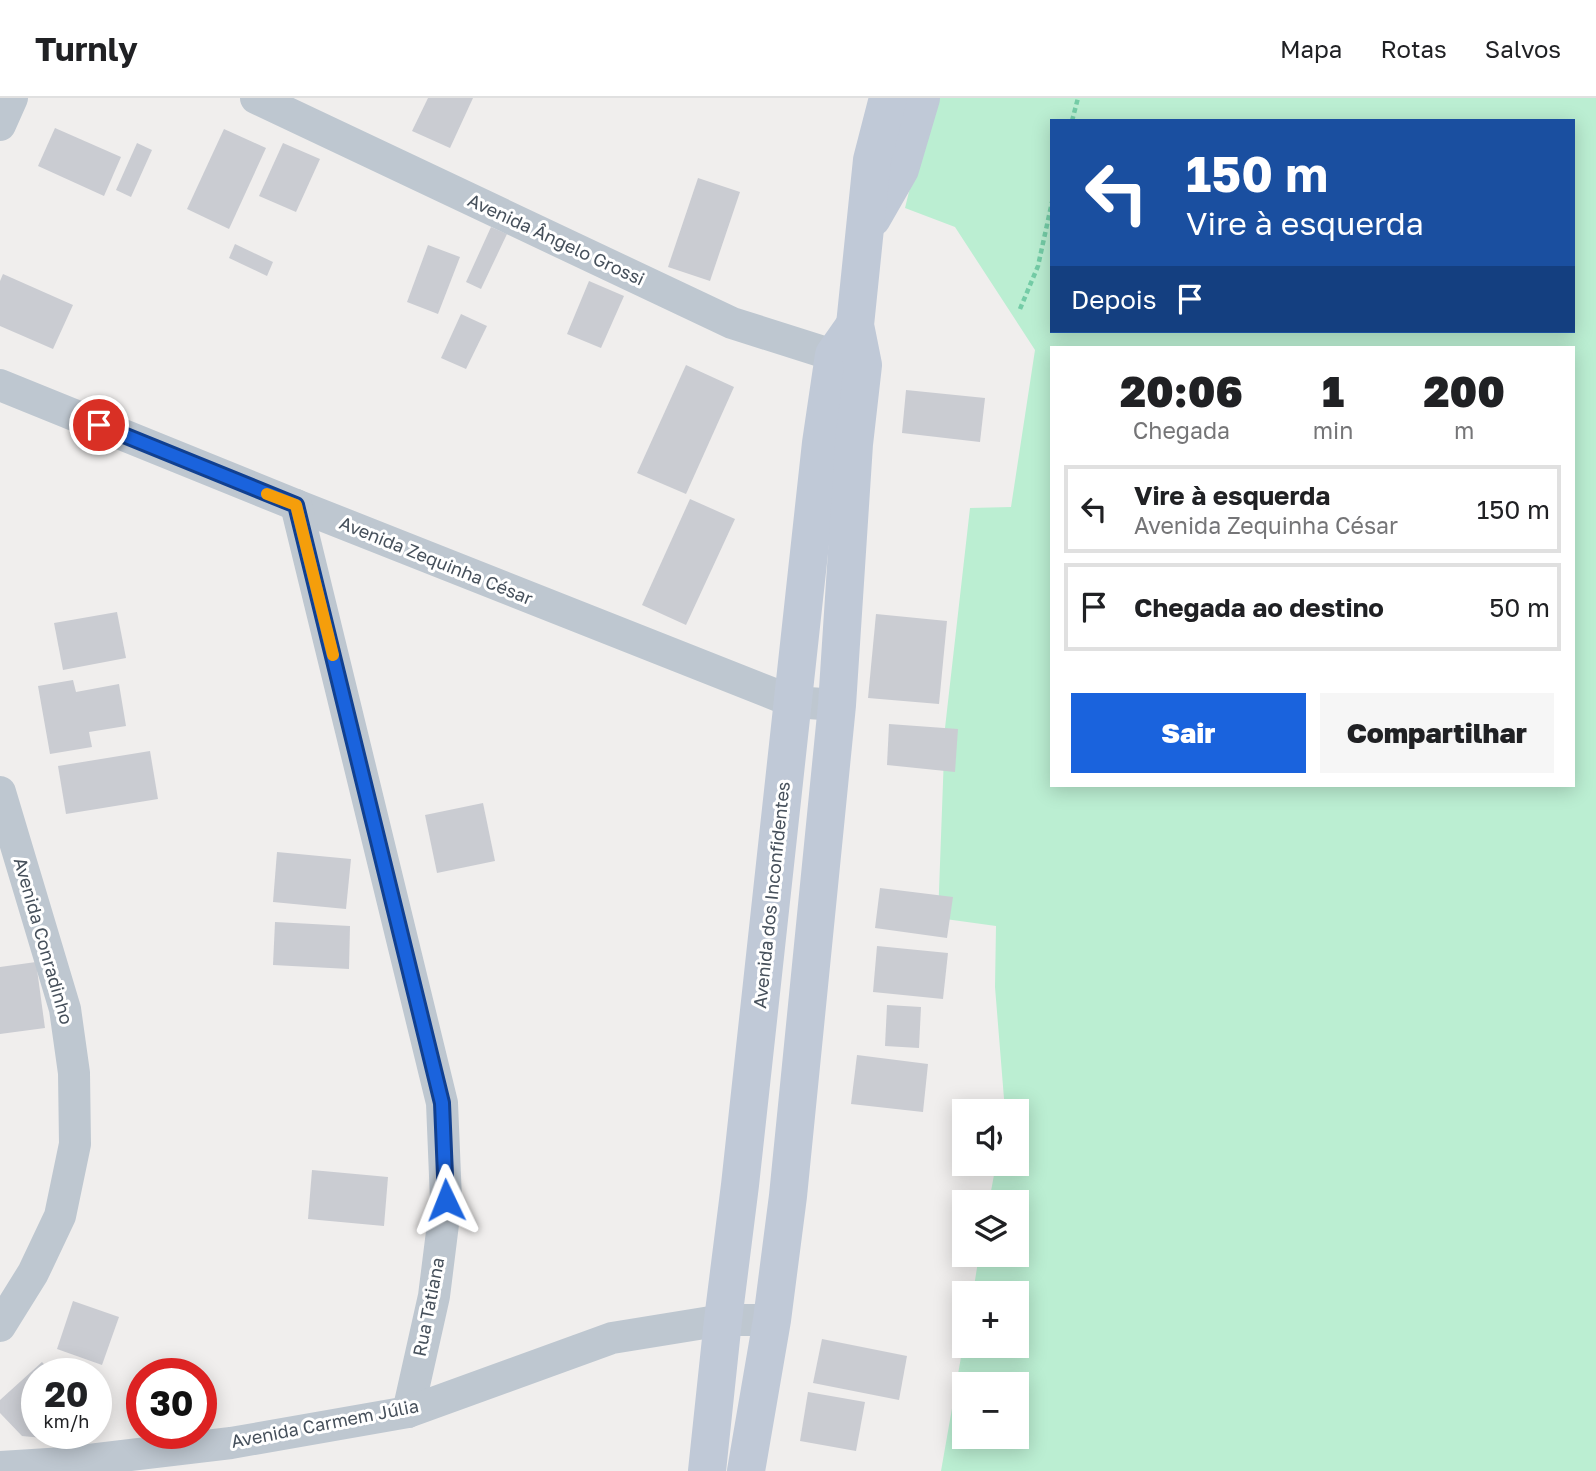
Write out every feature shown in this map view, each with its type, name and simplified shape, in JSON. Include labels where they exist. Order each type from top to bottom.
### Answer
[{"type":"street","points":[[0,125],[12,98]]},
{"type":"street","name":"Avenida Ângelo Grossi","points":[[256,98],[732,323],[850,348]]},
{"type":"street","name":"Avenida dos Inconfidentes","points":[[707,1471],[821,443],[850,348],[872,160],[888,98]]},
{"type":"street","name":"Avenida dos Inconfidentes","points":[[866,229],[900,169],[920,98]]},
{"type":"street","name":"Avenida dos Inconfidentes","points":[[746,1471],[772,1320],[788,1196],[837,705],[854,444],[850,348]]},
{"type":"street","name":"Avenida Zequinha César","points":[[0,385],[793,702],[837,705]]},
{"type":"street","name":"Rua Tatiana","points":[[296,505],[442,1103],[446,1200],[434,1296],[408,1412]]},
{"type":"street","name":"Avenida Conradinho","points":[[0,792],[65,1009],[74,1073],[75,1144],[60,1216],[33,1273],[0,1326]]},
{"type":"street","name":"Avenida Carmem Júlia","points":[[0,1467],[64,1463],[231,1443],[408,1412],[612,1338],[723,1320],[772,1320]]},
{"type":"path","points":[[1073,119],[1078,98]]},
{"type":"path","points":[[1020,309],[1038,266],[1050,211]]},
{"type":"green space","points":[[932,98],[1596,98],[1596,1471],[941,1471],[952,1408],[952,1449],[1029,1449],[1029,1372],[958,1372],[961,1358],[1029,1358],[1029,1281],[975,1281],[977,1267],[1029,1267],[1029,1190],[991,1190],[994,1176],[1029,1176],[1029,1099],[1004,1099],[995,987],[996,926],[938,918],[945,728],[970,508],[1011,507],[1035,350],[955,227],[905,208]]},
{"type":"building","points":[[428,98],[473,98],[450,148],[412,131]]},
{"type":"building","points":[[55,128],[121,157],[104,196],[38,166]]},
{"type":"building","points":[[224,129],[266,148],[229,229],[187,209]]},
{"type":"building","points":[[137,143],[152,150],[131,197],[116,190]]},
{"type":"building","points":[[283,143],[320,159],[296,212],[259,196]]},
{"type":"building","points":[[698,178],[740,192],[710,281],[668,267]]},
{"type":"building","points":[[491,227],[507,234],[481,289],[466,282]]},
{"type":"building","points":[[235,244],[273,262],[267,276],[229,258]]},
{"type":"building","points":[[428,245],[460,257],[438,314],[407,302]]},
{"type":"building","points":[[3,274],[73,305],[53,349],[0,326],[0,281]]},
{"type":"building","points":[[589,281],[624,296],[601,348],[567,334]]},
{"type":"building","points":[[461,314],[487,326],[466,369],[441,358]]},
{"type":"building","points":[[686,365],[734,387],[686,494],[637,473]]},
{"type":"building","points":[[906,390],[985,398],[980,442],[902,433]]},
{"type":"building","points":[[690,499],[735,519],[686,625],[642,605]]},
{"type":"building","points":[[117,612],[126,658],[63,670],[54,623]]},
{"type":"building","points":[[876,614],[947,621],[939,704],[868,698]]},
{"type":"building","points":[[73,680],[76,692],[119,684],[126,726],[89,732],[92,747],[50,754],[38,686]]},
{"type":"building","points":[[889,724],[958,729],[955,772],[887,765]]},
{"type":"building","points":[[150,751],[158,799],[66,814],[58,766]]},
{"type":"building","points":[[483,803],[495,861],[437,873],[425,815]]},
{"type":"building","points":[[277,852],[351,859],[346,909],[273,902]]},
{"type":"building","points":[[880,888],[953,897],[947,938],[875,928]]},
{"type":"building","points":[[275,922],[350,926],[349,969],[273,965]]},
{"type":"building","points":[[877,946],[948,953],[943,999],[873,992]]},
{"type":"building","points":[[36,962],[45,1028],[0,1034],[0,967]]},
{"type":"building","points":[[887,1005],[921,1007],[919,1048],[885,1046]]},
{"type":"building","points":[[857,1055],[928,1064],[923,1112],[851,1104]]},
{"type":"building","points":[[312,1170],[388,1177],[384,1226],[308,1219]]},
{"type":"building","points":[[73,1301],[119,1317],[104,1358],[82,1358],[57,1349]]},
{"type":"building","points":[[822,1339],[907,1356],[899,1400],[813,1383]]},
{"type":"building","points":[[21,1381],[21,1435],[0,1413],[0,1400]]},
{"type":"building","points":[[808,1392],[865,1402],[856,1451],[800,1441]]},
{"type":"slow traffic","points":[[267,494],[296,505],[333,655]]},
{"type":"route","points":[[99,425],[296,505],[442,1103],[446,1200]]}]
